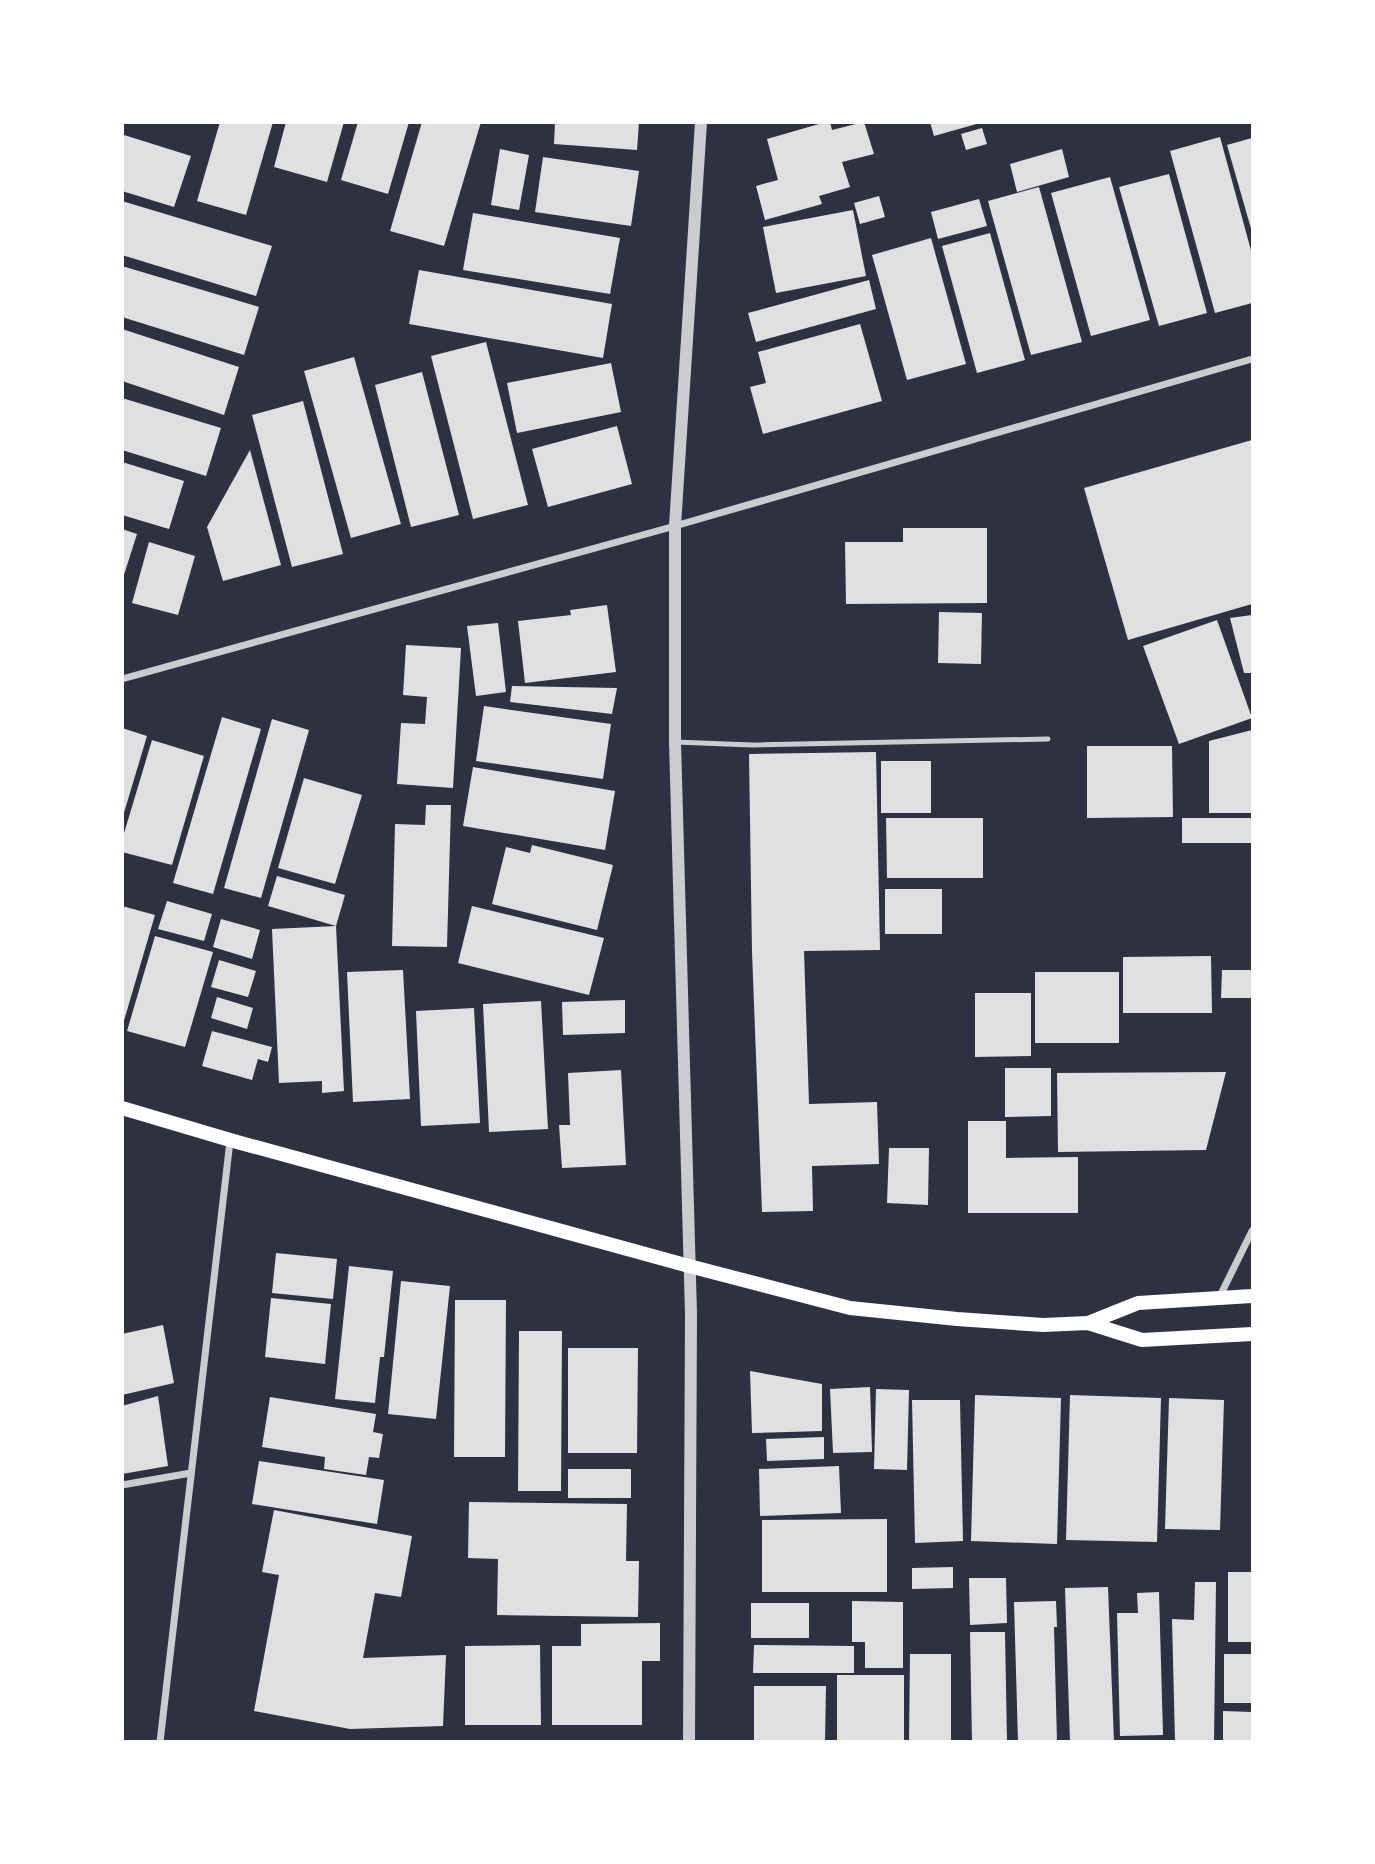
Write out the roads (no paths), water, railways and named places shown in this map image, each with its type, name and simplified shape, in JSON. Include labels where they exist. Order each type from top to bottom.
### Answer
[{"type":"main road","points":[[122,1108],[230,1140],[850,1308],[1043,1325],[1088,1323],[1138,1303],[1252,1296]]},
{"type":"main road","points":[[1088,1323],[1142,1340],[1252,1334]]},
{"type":"street","points":[[689,1741],[691,1314],[675,742],[675,526],[701,122]]},
{"type":"street","points":[[122,679],[675,526],[1252,359]]},
{"type":"street","points":[[160,1741],[230,1140]]},
{"type":"street","points":[[1219,1298],[1252,1231]]},
{"type":"street","points":[[122,1485],[191,1473]]},
{"type":"lane","points":[[675,742],[752,745],[1048,739]]}]
